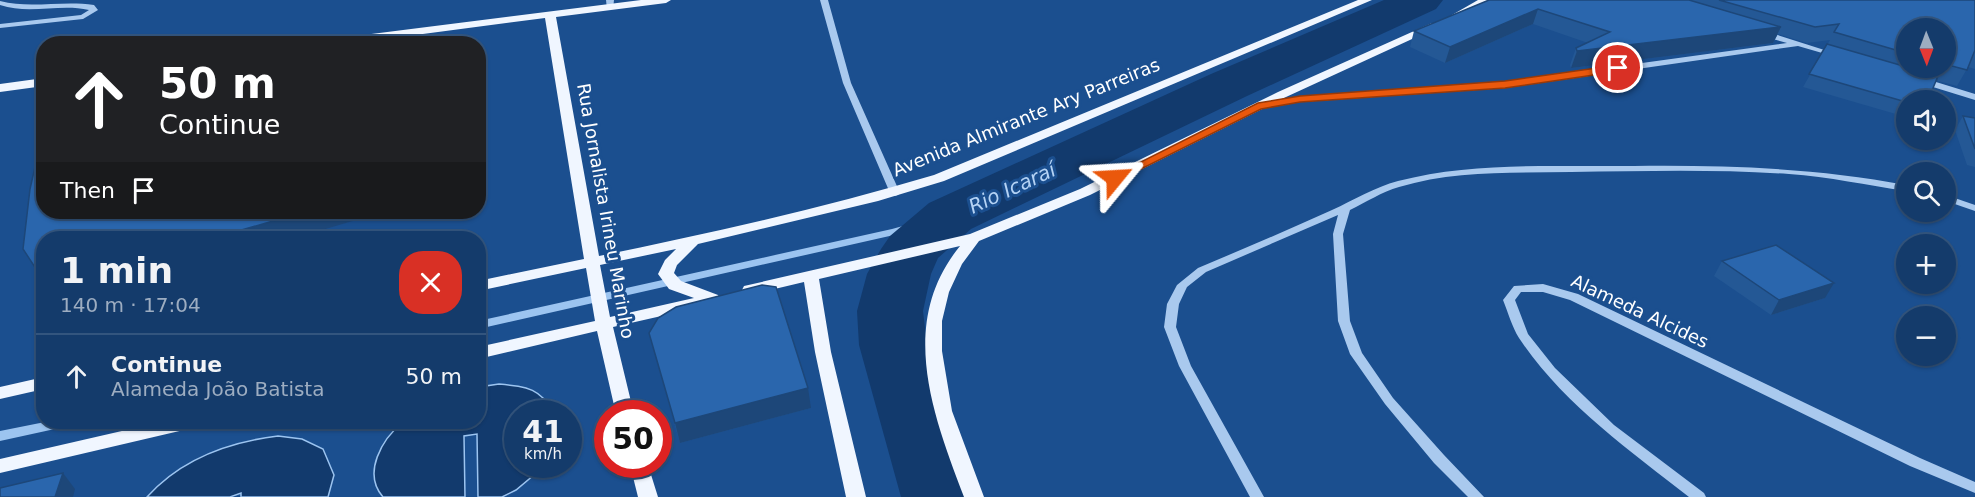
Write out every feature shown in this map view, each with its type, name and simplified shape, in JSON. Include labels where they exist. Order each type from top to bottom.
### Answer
[{"type":"main road","points":[[378,36],[550,14],[610,3],[666,0]]},
{"type":"main road","name":"Avenida Almirante Ary Parreiras","points":[[486,285],[593,265],[895,193],[939,178],[1367,0]]},
{"type":"main road","points":[[486,351],[603,319],[723,297],[974,238],[1065,202],[1258,106],[1486,0]]},
{"type":"main road","name":"Rua Jornalista Irineu Marinho","points":[[550,14],[603,319],[622,400]]},
{"type":"main road","points":[[0,88],[36,83]]},
{"type":"main road","points":[[974,238],[954,264],[944,286],[934,314],[932,347],[935,375],[952,441],[974,497]]},
{"type":"main road","points":[[693,241],[670,263],[666,274],[668,279],[682,289],[723,297]]},
{"type":"main road","points":[[810,277],[823,352],[856,497]]},
{"type":"main road","points":[[0,393],[36,385]]},
{"type":"main road","points":[[0,466],[158,429]]},
{"type":"main road","points":[[643,478],[648,497]]},
{"type":"street","points":[[824,0],[847,83],[895,193]]},
{"type":"street","points":[[0,3],[18,6],[80,5],[91,7],[94,10],[83,17],[0,26]]},
{"type":"street","points":[[1759,32],[1842,57]]},
{"type":"street","points":[[1258,106],[1300,99],[1505,85],[1798,44]]},
{"type":"street","points":[[1912,78],[1975,97]]},
{"type":"street","points":[[1257,497],[1185,366],[1170,327],[1173,303],[1182,285],[1202,270],[1399,184],[1429,177],[1487,172],[1725,168],[1866,180],[1896,186]]},
{"type":"street","points":[[1956,201],[1975,208]]},
{"type":"street","points":[[1345,209],[1338,234],[1342,299],[1344,321],[1356,354],[1389,401],[1439,459],[1477,497]]},
{"type":"street","name":"Alameda Alcides","points":[[1699,497],[1610,428],[1551,371],[1523,335],[1515,316],[1509,300],[1518,289],[1543,288],[1574,297],[1915,462],[1975,488]]},
{"type":"water","points":[[499,384],[518,386],[532,390],[545,400],[504,400],[504,478],[530,478],[516,490],[502,497],[478,497],[477,434],[464,436],[465,497],[383,497],[377,488],[374,478],[377,457],[395,429],[486,429],[486,386]]},
{"type":"water","points":[[278,436],[302,439],[323,449],[334,475],[328,497],[241,497],[241,493],[230,497],[147,497],[175,472],[207,454],[242,443]]},
{"type":"building","points":[[1489,0],[1689,0],[1781,27],[1577,51],[1576,48],[1610,32],[1538,9],[1450,47],[1414,31]]},
{"type":"building","points":[[1719,0],[1975,0],[1975,50],[1967,70],[1956,67],[1956,18],[1896,18],[1896,50],[1834,32],[1839,24],[1815,27]]},
{"type":"building","points":[[1827,44],[1896,64],[1896,78],[1937,78],[1932,90],[1896,90],[1896,99],[1809,74]]},
{"type":"building","points":[[1963,116],[1975,118],[1975,149]]},
{"type":"building","points":[[36,163],[36,219],[280,219],[238,231],[36,231],[36,269],[23,249],[30,189]]},
{"type":"building","points":[[1776,245],[1834,283],[1779,300],[1722,261]]},
{"type":"building","points":[[762,285],[776,287],[808,388],[675,423],[672,400],[668,400],[649,333],[658,318],[676,307]]},
{"type":"building","points":[[63,473],[55,497],[0,497],[0,488]]},
{"type":"waterway","name":"Rio Icaraí","points":[[941,497],[893,345],[890,311],[899,274],[912,249],[950,216],[1229,85],[1421,0]]},
{"type":"waterway","points":[[486,323],[894,232],[950,216]]},
{"type":"waterway","points":[[0,436],[36,428]]},
{"type":"route","points":[[1115,178],[1258,106],[1300,99],[1505,85],[1618,68]]}]
